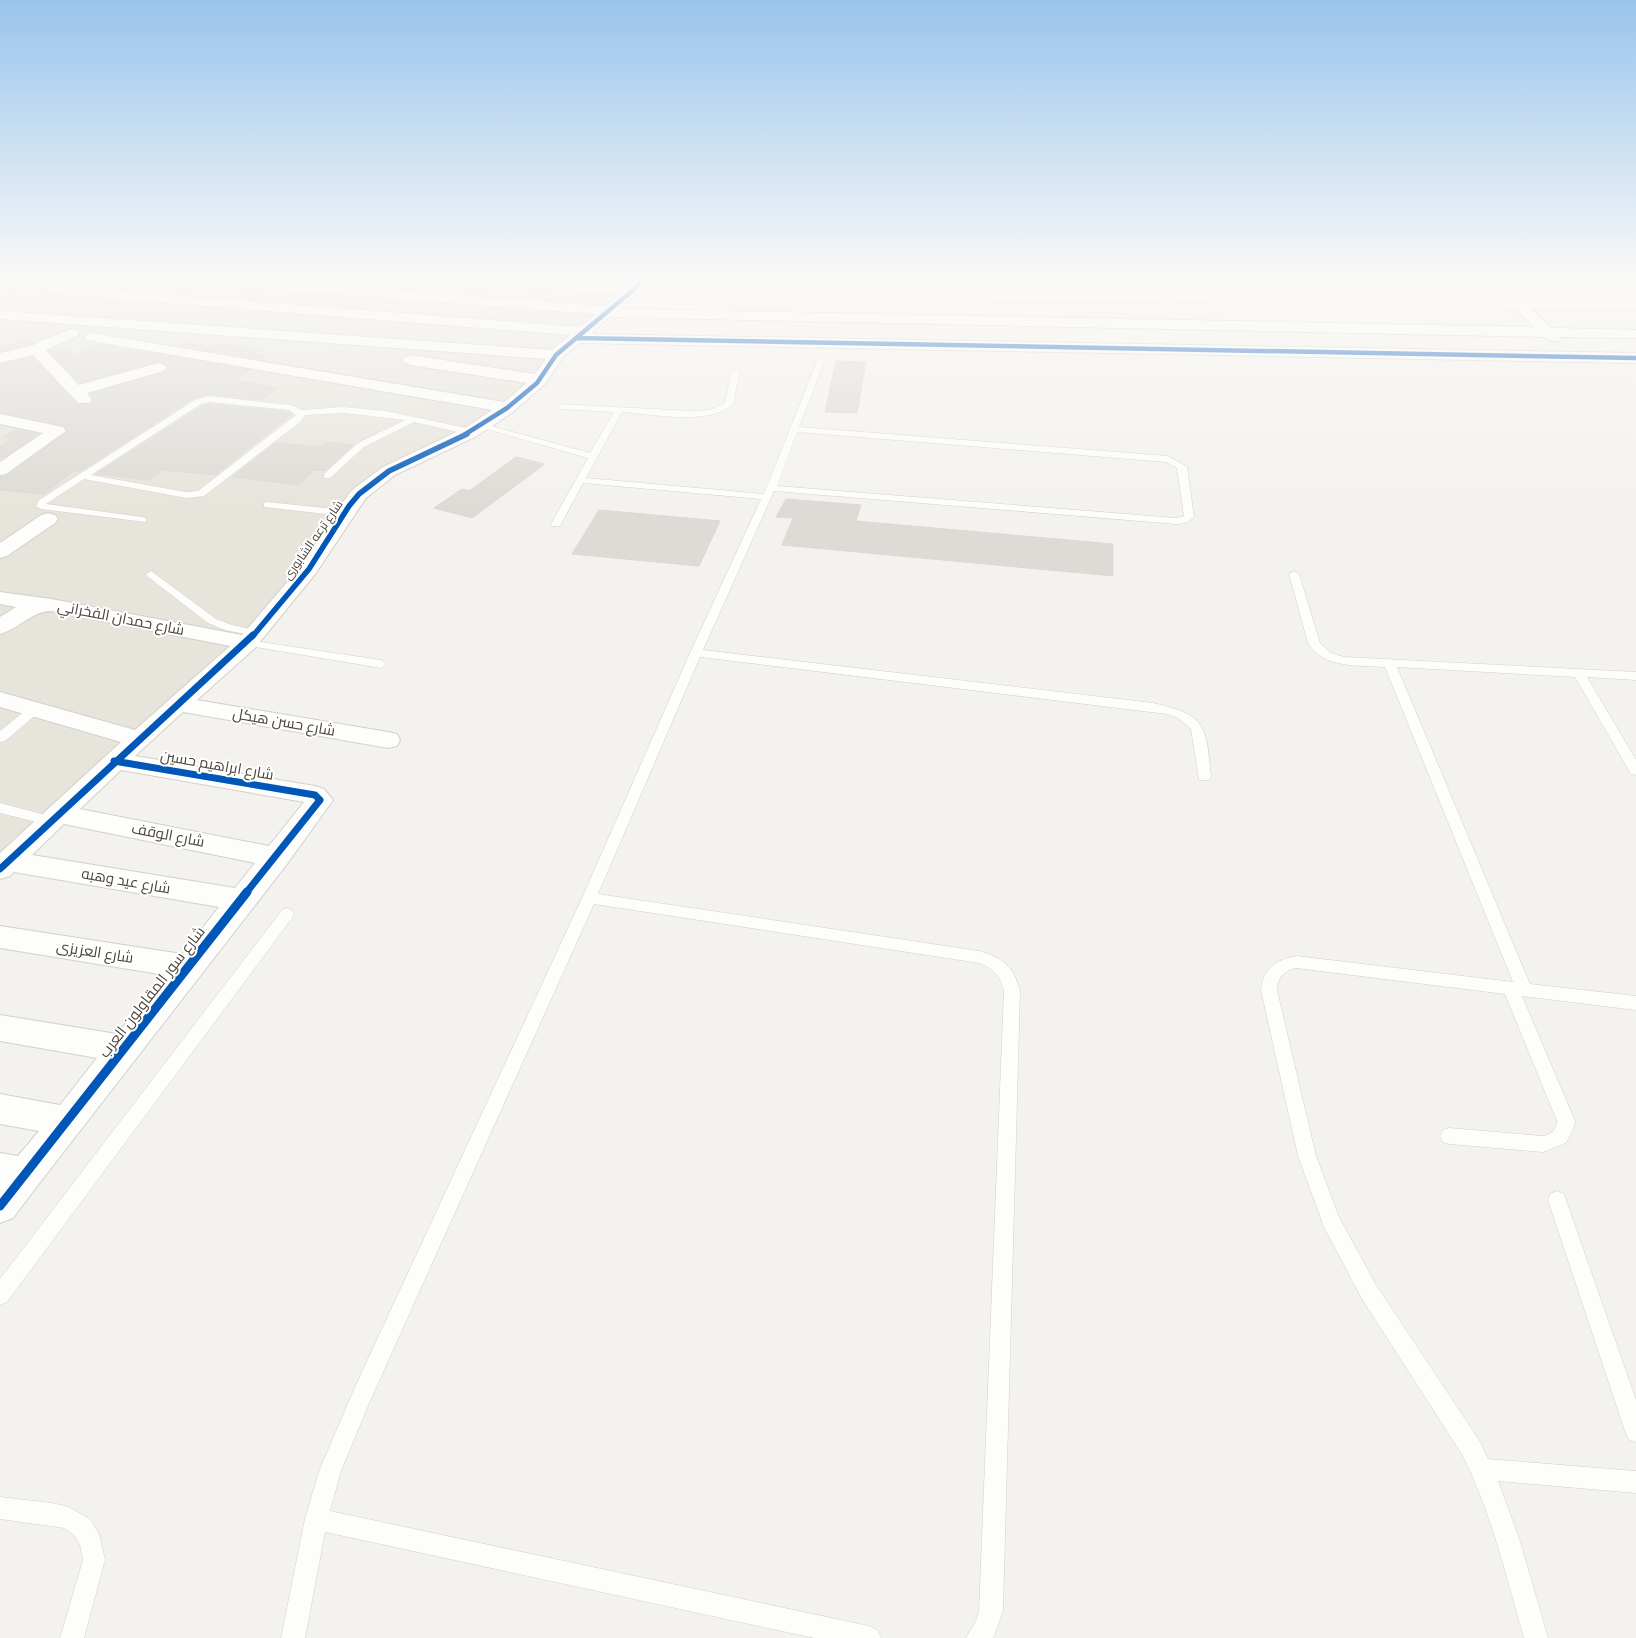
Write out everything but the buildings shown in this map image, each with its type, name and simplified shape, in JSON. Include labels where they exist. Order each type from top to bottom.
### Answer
[{"type":"street","points":[[0,358],[19,353]]},
{"type":"street","points":[[42,353],[80,395],[158,368]]},
{"type":"street","points":[[534,353],[556,355]]},
{"type":"street","points":[[1404,353],[1636,358]]},
{"type":"street","points":[[1571,353],[1575,357]]},
{"type":"street","points":[[193,354],[507,408]]},
{"type":"street","points":[[350,354],[540,380]]},
{"type":"street","name":"شارع ترعه الشابورى","points":[[4,865],[114,761],[251,638],[309,569],[344,513],[359,494],[389,471],[475,429],[507,408],[540,380],[556,355]]},
{"type":"street","points":[[316,374],[332,365]]},
{"type":"street","points":[[0,419],[56,431],[4,464]]},
{"type":"street","points":[[0,552],[48,519]]},
{"type":"street","points":[[0,598],[37,604]]},
{"type":"street","name":"شارع حمدان الفخراني","points":[[0,627],[25,609],[37,604],[51,604],[251,638]]},
{"type":"street","name":"شارع حسن هيكل","points":[[179,704],[388,740]]},
{"type":"street","points":[[4,705],[35,709],[138,739]]},
{"type":"street","name":"شارع ابراهيم حسين","points":[[114,761],[315,796]]},
{"type":"street","name":"شارع سور المقاولون العرب","points":[[0,1206],[13,1171],[67,1122],[319,803],[319,797],[315,796]]},
{"type":"street","name":"شارع الوقف","points":[[55,818],[277,857]]},
{"type":"street","name":"شارع عيد وهبه","points":[[4,865],[242,900]]},
{"type":"street","name":"شارع العزيزى","points":[[0,936],[190,967]]},
{"type":"street","points":[[0,1028],[124,1049]]},
{"type":"street","points":[[0,1109],[67,1122]]},
{"type":"lane","points":[[293,1638],[316,1519],[330,1471],[362,1394],[589,898],[769,492],[821,360]]},
{"type":"lane","points":[[561,406],[692,414],[715,411],[729,404],[736,371]]},
{"type":"lane","points":[[142,520],[41,506],[42,502],[99,464],[203,400],[214,398],[291,408],[300,413],[331,409],[360,409],[475,429],[593,457]]},
{"type":"lane","points":[[556,524],[619,410]]},
{"type":"lane","points":[[86,474],[90,479],[190,496],[200,494],[297,420],[300,413]]},
{"type":"lane","points":[[327,476],[361,445],[413,419]]},
{"type":"lane","points":[[580,480],[1176,521],[1182,521],[1189,517],[1182,466],[1168,459],[795,429]]},
{"type":"lane","points":[[267,505],[344,513]]},
{"type":"lane","points":[[151,574],[212,621],[251,638],[381,664]]},
{"type":"lane","points":[[1294,574],[1317,648],[1328,656],[1343,661],[1636,676]]},
{"type":"lane","points":[[696,653],[1153,707],[1178,712],[1189,717],[1199,731],[1204,777]]},
{"type":"lane","points":[[1390,664],[1518,989],[1566,1122],[1562,1136],[1554,1142],[1543,1144],[1449,1136]]},
{"type":"lane","points":[[1579,673],[1636,771]]},
{"type":"lane","points":[[0,738],[35,709]]},
{"type":"lane","points":[[0,808],[55,818]]},
{"type":"lane","points":[[589,898],[979,957],[994,961],[1008,975],[1012,991],[991,1611],[986,1628],[978,1638]]},
{"type":"lane","points":[[0,1295],[287,914]]},
{"type":"lane","points":[[1536,1638],[1494,1499],[1482,1469],[1471,1448],[1369,1292],[1331,1221],[1307,1156],[1269,990],[1269,981],[1272,974],[1278,968],[1296,962],[1636,1003]]},
{"type":"lane","points":[[1557,1200],[1636,1431]]},
{"type":"lane","points":[[1482,1469],[1636,1482]]},
{"type":"lane","points":[[0,1508],[52,1514],[69,1518],[82,1527],[91,1542],[94,1560],[72,1638]]},
{"type":"lane","points":[[316,1519],[868,1638]]},
{"type":"shaded area","points":[[0,353],[564,353],[545,380],[406,466],[375,489],[319,564],[0,880]]},
{"type":"cycle path","points":[[0,869],[139,739],[247,643],[309,569],[349,506],[359,494],[389,471],[471,432],[507,408],[537,383],[558,353]]},
{"type":"cycle path","points":[[1395,353],[1636,358]]},
{"type":"cycle path","points":[[0,1206],[320,800],[315,795],[114,761]]}]
